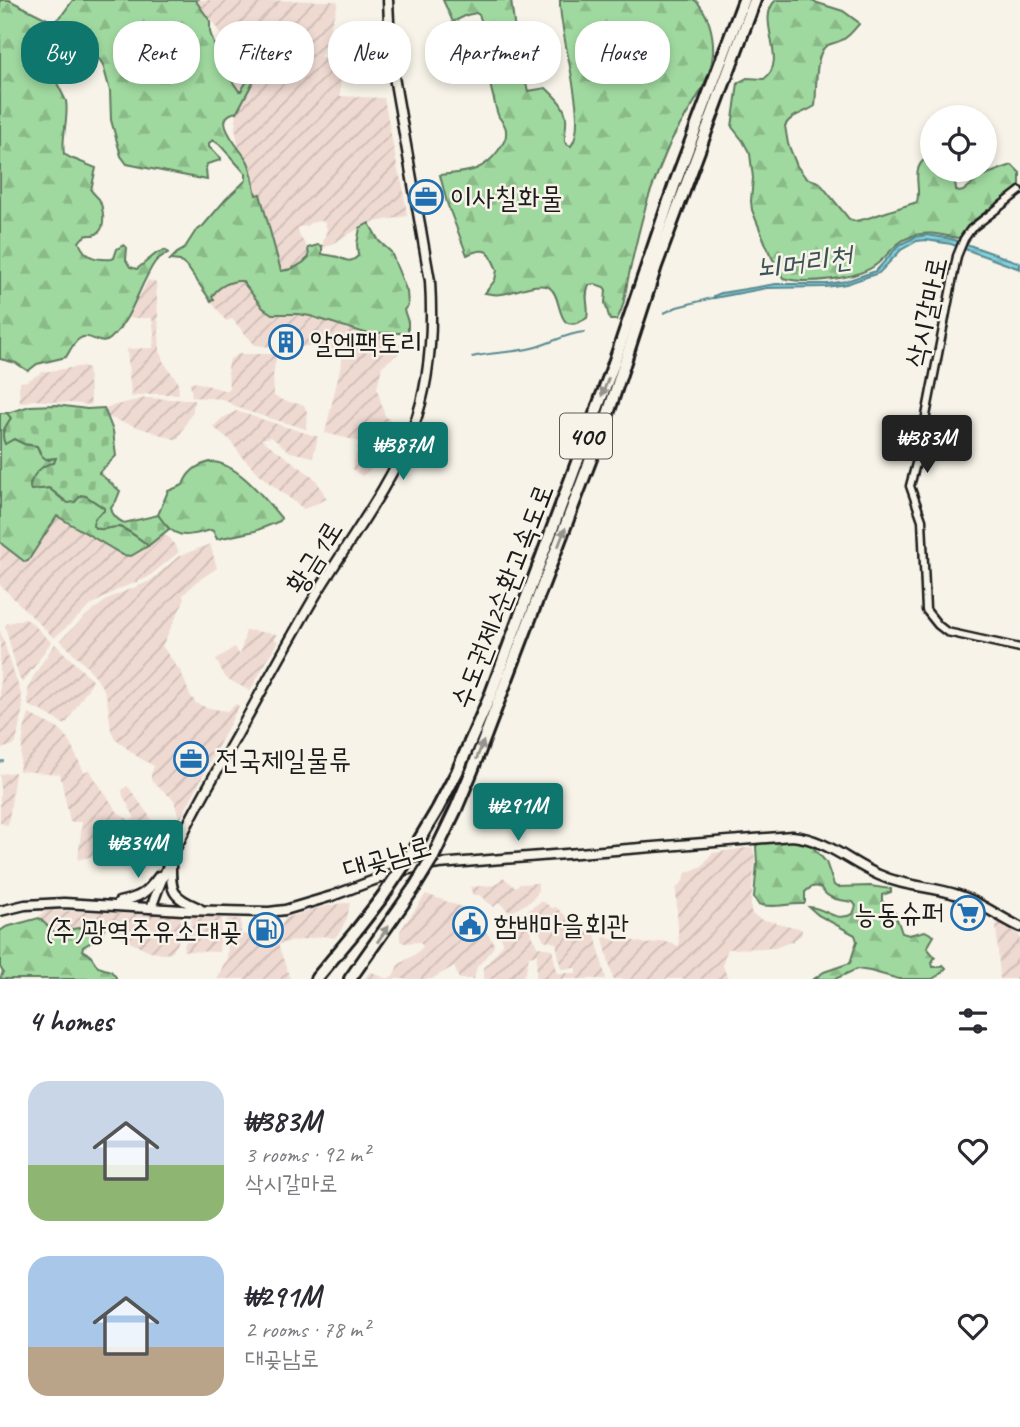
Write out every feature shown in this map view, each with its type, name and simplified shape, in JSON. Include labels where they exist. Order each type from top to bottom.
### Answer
[{"type":"highway","name":"수도권제2순환고속도로","points":[[316,979],[383,896],[432,819],[457,772],[486,706],[614,363],[674,186],[744,0]]},
{"type":"highway","name":"수도권제2순환고속도로","points":[[350,979],[433,857],[472,771],[608,414],[656,266],[755,0]]},
{"type":"street","name":"황금1로","points":[[151,908],[171,859],[216,771],[295,631],[394,468],[413,427],[422,396],[431,342],[430,281],[394,77],[388,0]]},
{"type":"street","name":"삭시갈마로","points":[[1020,191],[975,224],[958,253],[910,486],[922,520],[926,610],[937,625],[947,632],[1020,648]]},
{"type":"street","name":"대곶남로","points":[[0,911],[37,904],[269,912],[332,896],[393,873],[439,864],[792,836],[820,842],[888,879],[962,896],[1020,927]]},
{"type":"street","points":[[108,905],[144,894],[171,859]]},
{"type":"street","points":[[171,859],[173,891],[185,902],[203,910]]},
{"type":"shaded area","points":[[196,1],[337,1],[332,21],[328,21],[328,33],[320,57],[328,58],[328,84],[340,84],[340,96],[384,98],[407,216],[369,223],[321,250],[327,229],[324,222],[299,227],[300,237],[308,248],[309,257],[294,267],[281,271],[266,212],[260,195],[256,195],[254,180],[239,149],[235,128],[237,112],[252,84],[314,84],[314,21],[214,21],[214,24]]},
{"type":"shaded area","points":[[235,84],[244,84],[240,91]]},
{"type":"shaded area","points":[[148,280],[156,283],[160,350],[163,361],[178,382],[179,394],[131,397],[127,349],[153,348],[152,318],[128,318]]},
{"type":"shaded area","points":[[235,280],[242,281],[263,308],[272,314],[310,316],[365,333],[385,333],[401,345],[398,354],[382,366],[377,388],[385,416],[390,421],[401,423],[390,452],[325,433],[344,352],[314,345],[287,349],[255,345],[232,319],[226,321],[211,301],[213,293]]},
{"type":"shaded area","points":[[239,354],[277,354],[273,375],[274,396],[304,405],[307,412],[306,429],[243,410],[222,399],[192,397],[190,382],[227,391],[230,359]]},
{"type":"shaded area","points":[[84,366],[88,368],[91,405],[34,400],[20,403],[21,382],[43,372]]},
{"type":"shaded area","points":[[145,398],[194,400],[193,411],[177,440],[107,417],[104,408]]},
{"type":"shaded area","points":[[236,411],[318,437],[313,457],[290,452],[271,437],[261,439],[312,476],[327,499],[304,509],[267,481],[242,457],[230,440],[213,427]]},
{"type":"shaded area","points":[[358,446],[383,457],[362,476],[352,469]]},
{"type":"shaded area","points":[[57,516],[127,556],[141,551],[163,534],[170,538],[179,552],[147,578],[119,589],[93,604],[54,638],[0,585],[0,542],[23,561]]},
{"type":"shaded area","points":[[210,544],[217,568],[183,595],[183,603],[162,646],[181,672],[196,703],[227,711],[236,704],[239,706],[181,818],[174,800],[151,780],[154,766],[115,739],[104,690],[92,672],[60,640],[111,597],[150,581],[179,556]]},
{"type":"shaded area","points":[[25,619],[51,642],[23,683],[19,678],[5,626]]},
{"type":"shaded area","points":[[0,630],[23,707],[16,743],[0,749]]},
{"type":"shaded area","points":[[246,630],[276,634],[275,640],[278,641],[250,691],[226,678],[216,660],[234,647],[240,655]]},
{"type":"shaded area","points":[[55,644],[92,680],[65,725],[28,705],[28,689],[32,679]]},
{"type":"shaded area","points":[[29,714],[61,730],[84,772],[89,770],[117,811],[131,820],[135,818],[122,790],[127,786],[130,789],[150,817],[155,829],[158,840],[152,848],[146,852],[117,858],[114,850],[78,860],[82,822],[70,822],[60,774],[19,771],[24,730]]},
{"type":"shaded area","points":[[15,772],[8,825],[0,823],[0,774]]},
{"type":"shaded area","points":[[753,847],[755,860],[752,914],[760,919],[799,928],[802,930],[801,935],[775,948],[728,949],[723,966],[728,979],[613,979],[603,938],[647,944],[663,941],[679,946],[676,889],[686,873],[702,866],[712,853]]},
{"type":"shaded area","points":[[503,877],[515,887],[538,883],[537,894],[531,901],[510,913],[499,902],[494,907],[479,895],[473,895],[470,887],[495,885]]},
{"type":"shaded area","points":[[426,894],[467,909],[463,919],[469,933],[479,923],[493,941],[493,948],[477,967],[474,979],[459,979],[454,966],[432,979],[387,979],[394,975],[398,965],[423,947],[420,942],[400,941],[400,931]]},
{"type":"shaded area","points":[[542,901],[552,908],[556,907],[583,930],[589,933],[594,930],[606,979],[536,979],[537,954],[529,956],[526,972],[520,979],[484,979],[484,968],[503,944],[496,932],[523,913],[537,947],[552,949],[557,973],[576,973],[576,968],[561,969],[556,943],[544,940],[528,910]]},
{"type":"shaded area","points":[[350,903],[347,918],[334,938],[324,936],[278,944],[290,979],[217,979],[227,957],[227,919],[241,919],[241,934],[271,939],[286,918]]},
{"type":"shaded area","points":[[46,910],[180,915],[180,937],[171,953],[162,954],[127,941],[98,920],[86,927],[51,931],[39,918]]},
{"type":"shaded area","points":[[192,917],[222,918],[219,952],[183,951]]},
{"type":"shaded area","points":[[999,922],[1020,936],[1020,979],[1000,979],[996,925]]},
{"type":"shaded area","points":[[372,972],[387,979],[364,979]]},
{"type":"green space","points":[[0,0],[9,0],[51,21],[21,21],[21,84],[58,84],[66,101],[64,154],[96,168],[91,190],[102,207],[103,225],[96,234],[87,235],[79,242],[84,252],[92,257],[112,259],[117,249],[124,245],[127,248],[126,260],[130,267],[137,269],[157,253],[165,250],[168,253],[155,262],[130,312],[110,339],[102,342],[83,337],[75,343],[66,357],[37,364],[28,371],[16,363],[0,359]]},
{"type":"green space","points":[[73,0],[197,0],[210,21],[214,44],[214,84],[234,84],[241,91],[245,84],[252,84],[237,112],[225,120],[226,127],[248,162],[256,195],[260,194],[281,271],[303,262],[309,257],[308,248],[318,245],[322,246],[322,254],[349,261],[355,259],[358,256],[360,228],[369,223],[379,241],[391,252],[407,292],[408,305],[404,310],[408,333],[365,333],[310,316],[272,314],[263,308],[242,281],[221,287],[214,293],[214,299],[211,301],[188,268],[180,261],[170,260],[184,249],[195,232],[246,180],[246,174],[213,140],[209,147],[221,160],[207,164],[207,180],[127,164],[121,156],[111,120],[110,91],[100,60],[99,21],[55,21]]},
{"type":"green space","points":[[443,0],[511,0],[514,21],[481,21],[476,13],[453,21]]},
{"type":"green space","points":[[560,0],[695,0],[704,11],[713,39],[711,66],[702,89],[671,141],[652,189],[637,237],[623,306],[616,320],[610,320],[605,303],[606,290],[595,284],[589,285],[587,290],[587,318],[569,324],[561,315],[554,293],[545,286],[499,294],[485,293],[495,280],[497,270],[486,252],[467,255],[447,203],[440,175],[472,170],[486,164],[503,144],[506,129],[498,115],[490,84],[526,84],[528,91],[546,88],[564,109],[565,142],[571,146],[576,134],[577,118]]},
{"type":"green space","points":[[776,0],[808,0],[843,11],[859,24],[847,37],[826,46],[822,51],[818,65],[815,106],[794,117],[785,126],[788,144],[797,166],[806,178],[819,182],[849,219],[865,219],[917,202],[920,164],[920,182],[954,182],[959,192],[974,182],[997,182],[997,170],[1012,165],[1020,173],[1020,187],[973,221],[958,238],[934,234],[916,235],[900,242],[869,269],[845,277],[804,281],[783,278],[752,210],[753,178],[750,154],[732,127],[738,83],[747,78],[764,79],[771,71],[774,61],[768,18],[770,8]]},
{"type":"green space","points":[[30,406],[104,408],[113,431],[116,456],[99,473],[120,491],[111,508],[113,513],[124,523],[158,515],[169,529],[148,546],[120,527],[103,529],[93,526],[104,508],[86,496],[81,495],[75,502],[68,503],[49,488],[31,490],[35,474],[46,465],[54,463],[56,458],[46,459],[37,446],[14,439],[5,444],[3,433],[11,418],[7,413]]},
{"type":"green space","points":[[0,413],[7,413],[11,418],[9,421],[12,440],[37,446],[40,453],[49,460],[56,457],[54,463],[42,468],[30,483],[31,490],[49,488],[64,501],[86,496],[105,511],[98,515],[95,528],[121,528],[148,546],[131,556],[123,555],[57,516],[28,561],[25,562],[3,545],[0,542]]},
{"type":"green space","points":[[210,462],[220,463],[240,474],[267,501],[281,518],[280,521],[255,531],[217,539],[211,530],[186,535],[170,529],[158,515],[168,491],[183,485],[193,470]]},
{"type":"green space","points":[[793,839],[811,845],[826,862],[837,887],[870,886],[891,889],[891,892],[882,895],[882,901],[895,913],[902,933],[909,935],[925,931],[934,936],[927,948],[935,957],[933,967],[943,965],[946,968],[932,979],[899,979],[857,969],[835,979],[814,979],[824,972],[850,963],[857,941],[855,935],[818,915],[809,907],[841,917],[853,914],[856,906],[853,902],[831,897],[816,887],[805,892],[804,904],[758,904],[754,897],[756,846],[761,842]]},
{"type":"green space","points":[[39,918],[54,932],[85,927],[97,920],[105,927],[100,937],[82,950],[90,955],[98,967],[111,971],[116,979],[0,979],[3,972],[0,967],[0,931]]},
{"type":"water","points":[[927,235],[952,239],[1020,263],[1020,269],[951,244],[926,240],[917,241],[901,250],[879,273],[846,284],[767,288],[714,298],[721,293],[776,284],[827,284],[846,281],[876,271],[899,245],[915,237]]},
{"type":"waterway","name":"뇌머리천","points":[[664,313],[716,297]]},
{"type":"waterway","name":"뇌머리천","points":[[472,357],[532,348],[571,334],[585,332]]},
{"type":"place","name":"이사칠화물","points":[[426,197]]},
{"type":"place","name":"알엠팩토리","points":[[286,342]]},
{"type":"place","name":"전국제일물류","points":[[191,759]]},
{"type":"place","name":"능동슈퍼","points":[[968,913]]},
{"type":"place","name":"함배마을회관","points":[[470,924]]},
{"type":"place","name":"(주)광역주유소대곶","points":[[266,930]]}]
